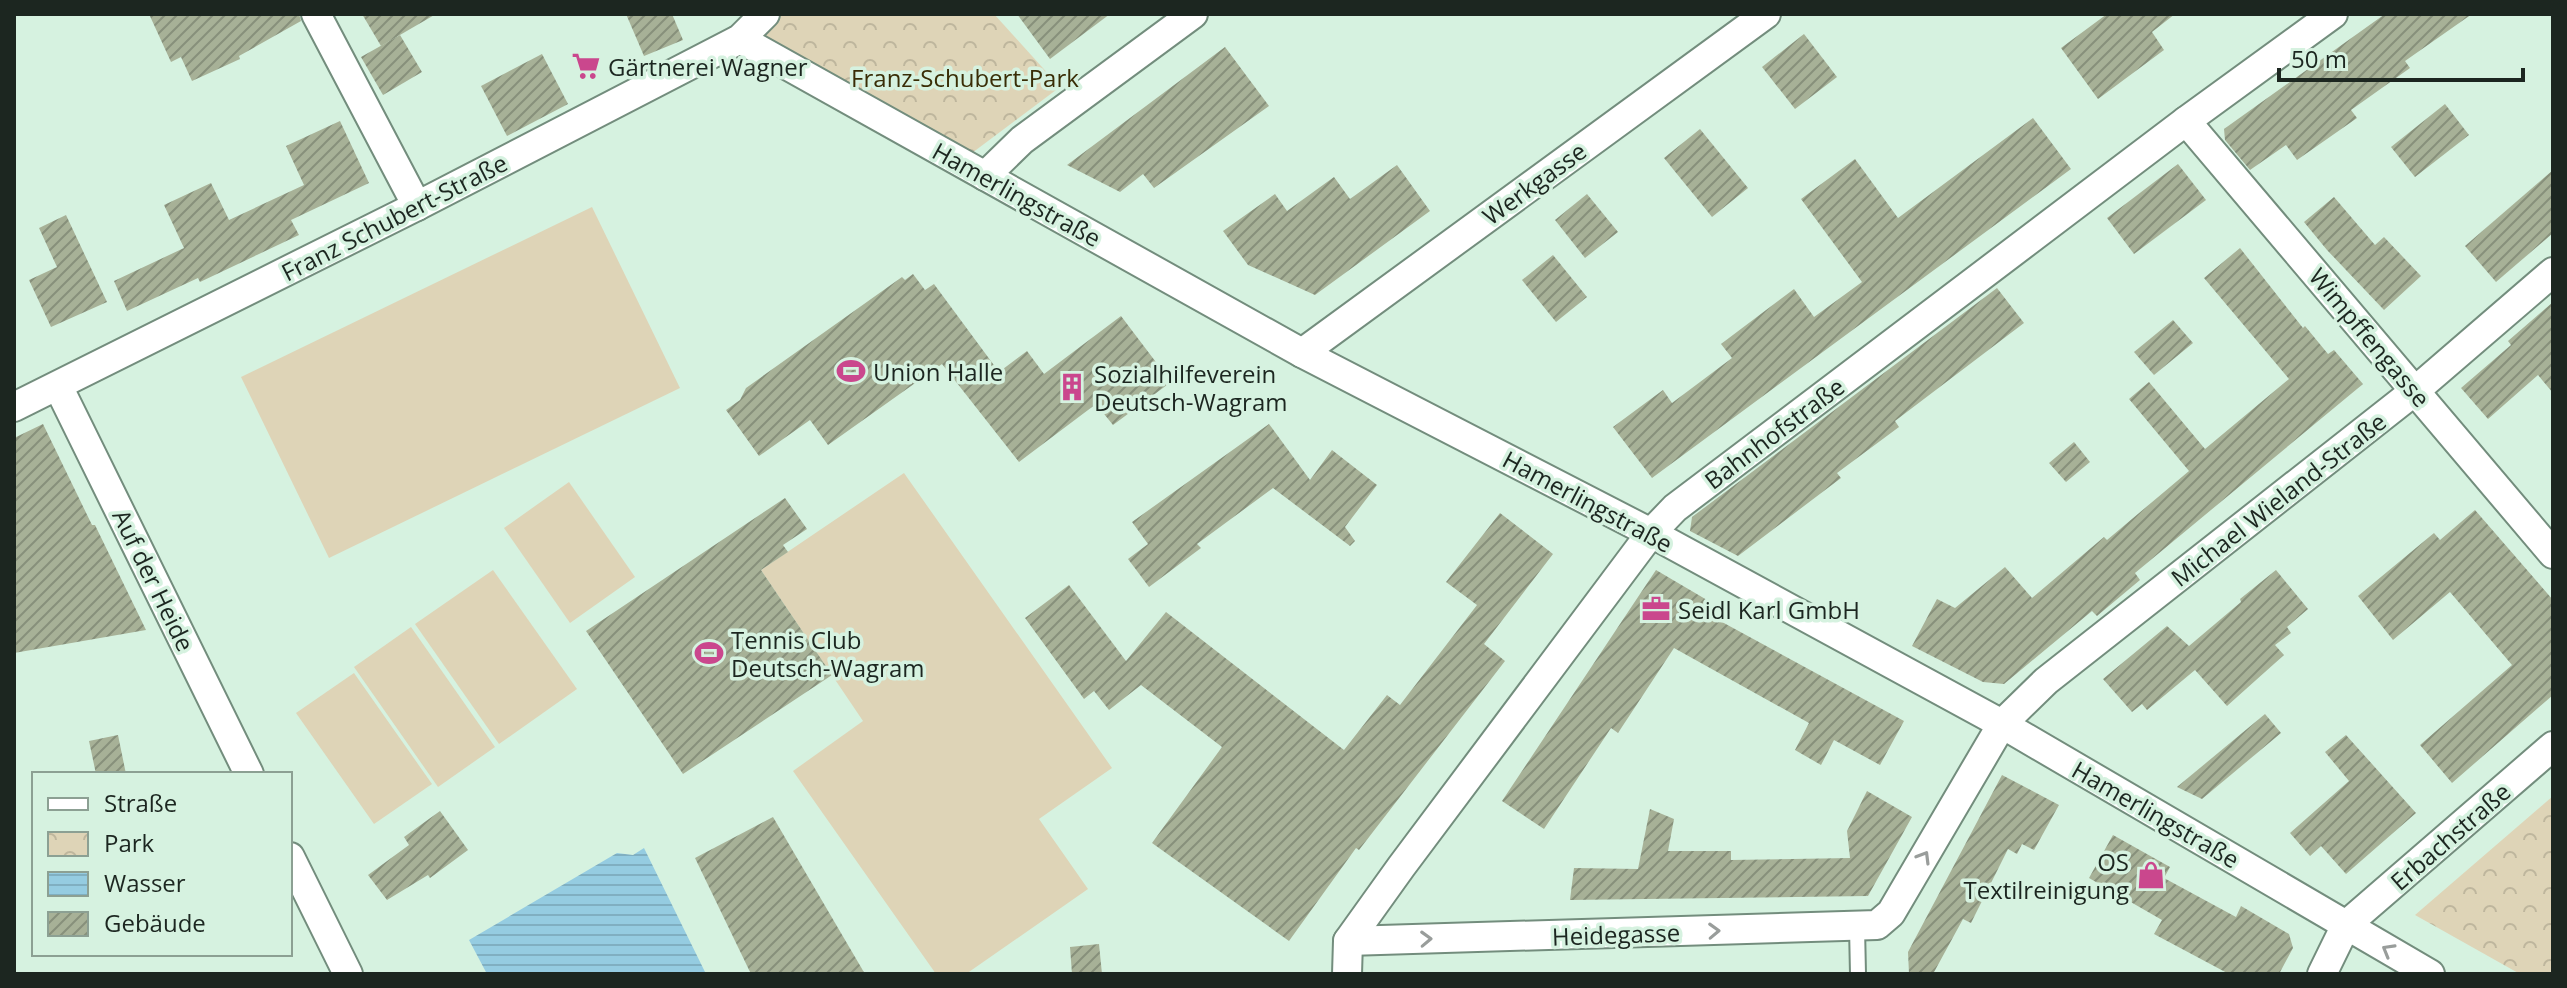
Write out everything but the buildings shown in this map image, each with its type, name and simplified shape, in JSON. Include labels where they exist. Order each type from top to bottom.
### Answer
[{"type":"street","points":[[316,14],[417,206]]},
{"type":"street","name":"Franz Schubert-Straße","points":[[14,407],[417,206],[740,39],[765,14]]},
{"type":"street","points":[[985,176],[1022,140],[1193,14]]},
{"type":"street","name":"Werkgasse","points":[[1302,353],[1766,14]]},
{"type":"street","name":"Bahnhofstraße","points":[[1348,941],[1651,533],[1675,508],[2186,121],[2333,14]]},
{"type":"street","name":"Hamerlingstraße","points":[[740,39],[1302,353],[1651,533],[2002,724],[2430,974]]},
{"type":"street","name":"Wimpffengasse","points":[[2186,121],[2553,554]]},
{"type":"street","name":"Michael Wieland-Straße","points":[[1870,925],[1891,913],[2002,724],[2046,681],[2416,390],[2553,272]]},
{"type":"street","name":"Auf der Heide","points":[[58,386],[248,772]]},
{"type":"street","name":"Erbachstraße","points":[[2346,925],[2553,746]]},
{"type":"street","points":[[292,861],[348,974]]},
{"type":"street","name":"Heidegasse","points":[[1348,941],[1870,925]]},
{"type":"street","points":[[2322,974],[2346,925]]},
{"type":"street","points":[[1347,974],[1348,941]]},
{"type":"lane","points":[[1858,974],[1870,925]]},
{"type":"green space","name":"Franz-Schubert-Park","points":[[782,14],[994,14],[1060,87],[972,153],[753,41]]},
{"type":"green space","points":[[592,207],[680,388],[329,558],[241,377]]},
{"type":"green space","points":[[904,473],[1112,768],[1039,819],[1088,889],[966,974],[936,974],[793,771],[863,721],[761,570]]},
{"type":"green space","points":[[569,482],[635,577],[570,623],[504,528]]},
{"type":"green space","points":[[493,570],[577,689],[499,744],[415,624]]},
{"type":"green space","points":[[411,627],[495,747],[438,787],[354,667]]},
{"type":"green space","points":[[354,673],[432,784],[374,824],[296,713]]},
{"type":"green space","points":[[2553,796],[2553,974],[2520,974],[2415,915]]},
{"type":"water","points":[[644,848],[706,974],[487,974],[469,940],[617,853],[633,855]]},
{"type":"place","name":"Gärtnerei Wagner","points":[[586,66]]},
{"type":"place","name":"Union Halle","points":[[851,371]]},
{"type":"place","name":"Sozialhilfeverein Deutsch-Wagram","points":[[1072,387]]},
{"type":"place","name":"Seidl Karl GmbH","points":[[1656,609]]},
{"type":"place","name":"Tennis Club Deutsch-Wagram","points":[[709,653]]},
{"type":"place","name":"OS Textilreinigung","points":[[2151,875]]}]
